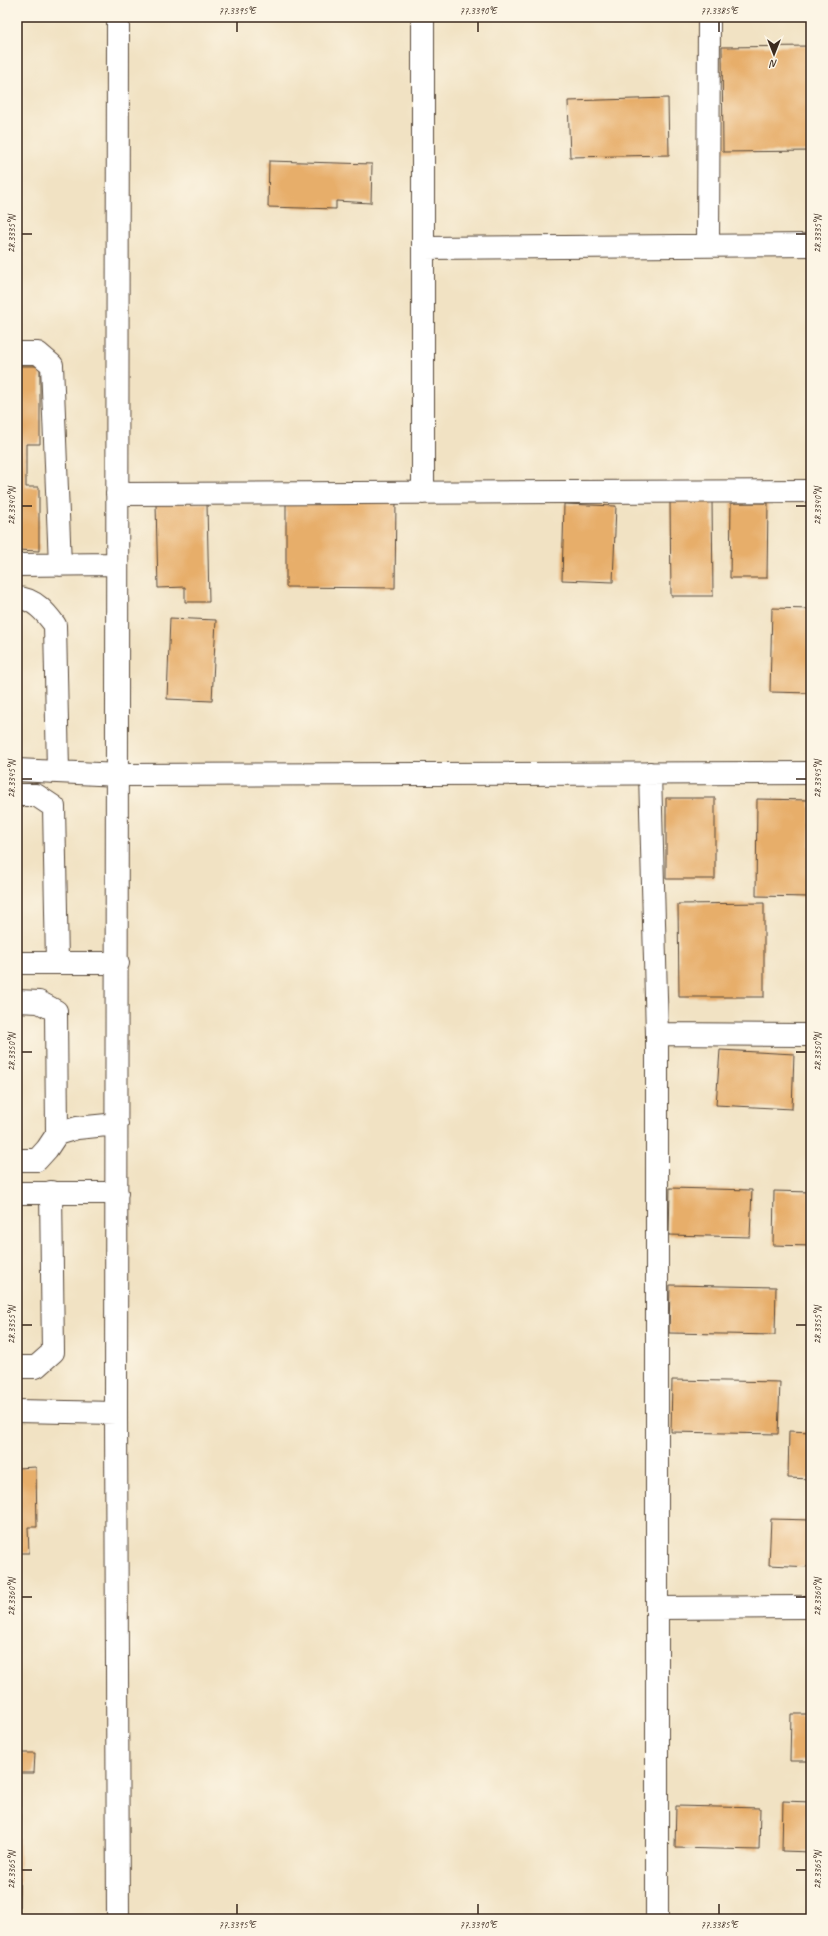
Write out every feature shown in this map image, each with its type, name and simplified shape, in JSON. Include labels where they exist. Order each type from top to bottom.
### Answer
[{"type":"street","points":[[118,17],[118,964],[116,1413],[118,1919]]},
{"type":"street","points":[[423,17],[423,493]]},
{"type":"street","points":[[708,245],[709,17]]},
{"type":"street","points":[[424,248],[811,245]]},
{"type":"street","points":[[17,352],[38,353],[52,365],[60,565]]},
{"type":"street","points":[[117,494],[811,491]]},
{"type":"street","points":[[17,565],[117,564]]},
{"type":"street","points":[[17,598],[22,598],[43,609],[55,625],[58,772]]},
{"type":"street","points":[[17,770],[118,775],[811,773]]},
{"type":"street","points":[[650,773],[657,1034],[657,1919]]},
{"type":"street","points":[[17,795],[36,795],[54,808],[57,963]]},
{"type":"street","points":[[17,963],[118,964]]},
{"type":"street","points":[[17,1001],[39,1002],[56,1011],[57,1134],[47,1150],[37,1160],[17,1160]]},
{"type":"street","points":[[657,1034],[811,1035]]},
{"type":"street","points":[[57,1134],[77,1128],[117,1124]]},
{"type":"street","points":[[17,1192],[117,1193]]},
{"type":"street","points":[[17,1367],[36,1367],[53,1352],[51,1192]]},
{"type":"street","points":[[17,1411],[116,1413]]},
{"type":"street","points":[[657,1608],[811,1607]]},
{"type":"building","points":[[811,46],[811,151],[723,152],[722,47]]},
{"type":"building","points":[[668,98],[669,155],[570,157],[568,101]]},
{"type":"building","points":[[269,161],[372,164],[371,203],[336,201],[336,209],[268,207]]},
{"type":"building","points":[[17,366],[40,366],[40,444],[26,444],[26,487],[39,487],[39,551],[17,550]]},
{"type":"building","points":[[286,500],[396,501],[395,588],[286,587]]},
{"type":"building","points":[[712,500],[713,596],[671,596],[670,501]]},
{"type":"building","points":[[207,503],[209,602],[185,602],[185,587],[158,588],[156,504]]},
{"type":"building","points":[[731,503],[768,503],[767,578],[730,578]]},
{"type":"building","points":[[564,504],[616,506],[613,582],[562,580]]},
{"type":"building","points":[[772,608],[811,609],[811,693],[770,692]]},
{"type":"building","points":[[170,618],[216,620],[212,701],[167,699]]},
{"type":"building","points":[[666,798],[715,798],[715,879],[666,879]]},
{"type":"building","points":[[757,799],[810,800],[809,897],[756,896]]},
{"type":"building","points":[[764,903],[764,997],[679,997],[678,904]]},
{"type":"building","points":[[720,1050],[794,1054],[792,1109],[716,1105]]},
{"type":"building","points":[[670,1188],[752,1190],[750,1237],[669,1235]]},
{"type":"building","points":[[774,1191],[811,1192],[811,1246],[773,1245]]},
{"type":"building","points":[[670,1285],[776,1287],[775,1335],[669,1333]]},
{"type":"building","points":[[672,1380],[780,1382],[778,1434],[671,1432]]},
{"type":"building","points":[[789,1431],[811,1432],[811,1479],[788,1478]]},
{"type":"building","points":[[36,1467],[37,1527],[28,1527],[29,1553],[17,1553],[17,1468]]},
{"type":"building","points":[[771,1519],[811,1520],[811,1567],[769,1565]]},
{"type":"building","points":[[791,1714],[811,1714],[811,1761],[790,1761]]},
{"type":"building","points":[[17,1753],[35,1753],[34,1773],[20,1773],[20,1821],[17,1821]]},
{"type":"building","points":[[783,1801],[811,1802],[811,1852],[782,1851]]},
{"type":"building","points":[[676,1806],[760,1808],[759,1850],[675,1848]]},
{"type":"building","points":[[17,1838],[20,1838],[19,1919],[17,1919]]}]
